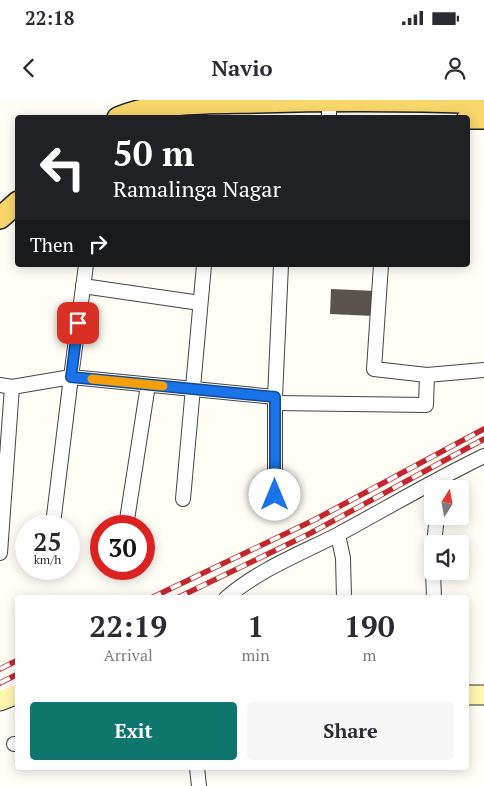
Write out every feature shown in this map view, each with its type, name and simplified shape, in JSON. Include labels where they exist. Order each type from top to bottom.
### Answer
[{"type":"main road","points":[[129,115],[151,109],[212,103],[329,100],[468,108],[484,118]]},
{"type":"main road","points":[[0,218],[15,205]]},
{"type":"street","points":[[329,100],[329,115]]},
{"type":"street","points":[[54,515],[86,267]]},
{"type":"street","points":[[183,499],[204,267]]},
{"type":"street","points":[[275,495],[275,400],[281,267]]},
{"type":"street","points":[[381,267],[374,370],[427,374],[484,370]]},
{"type":"street","points":[[83,286],[200,303]]},
{"type":"street","points":[[0,553],[6,386],[71,377],[193,389],[275,400],[426,405],[427,374]]},
{"type":"street","points":[[128,515],[148,385]]},
{"type":"street","points":[[443,480],[484,456]]},
{"type":"street","points":[[230,595],[247,580],[424,490]]},
{"type":"street","points":[[338,535],[343,558],[344,595]]},
{"type":"street","points":[[433,580],[434,595]]},
{"type":"street","points":[[0,691],[15,684]]},
{"type":"street","points":[[0,701],[15,695]]},
{"type":"street","points":[[469,695],[484,695]]},
{"type":"street","points":[[197,770],[199,786]]},
{"type":"building","points":[[331,289],[376,291],[374,316],[330,314]]},
{"type":"railway","points":[[157,595],[314,520],[484,429]]},
{"type":"railway","points":[[183,595],[309,534],[484,439]]},
{"type":"railway","points":[[0,669],[15,662]]},
{"type":"railway","points":[[0,683],[15,676]]},
{"type":"slow traffic","points":[[92,379],[163,386]]},
{"type":"route","points":[[78,323],[71,377],[275,397],[275,495]]}]
